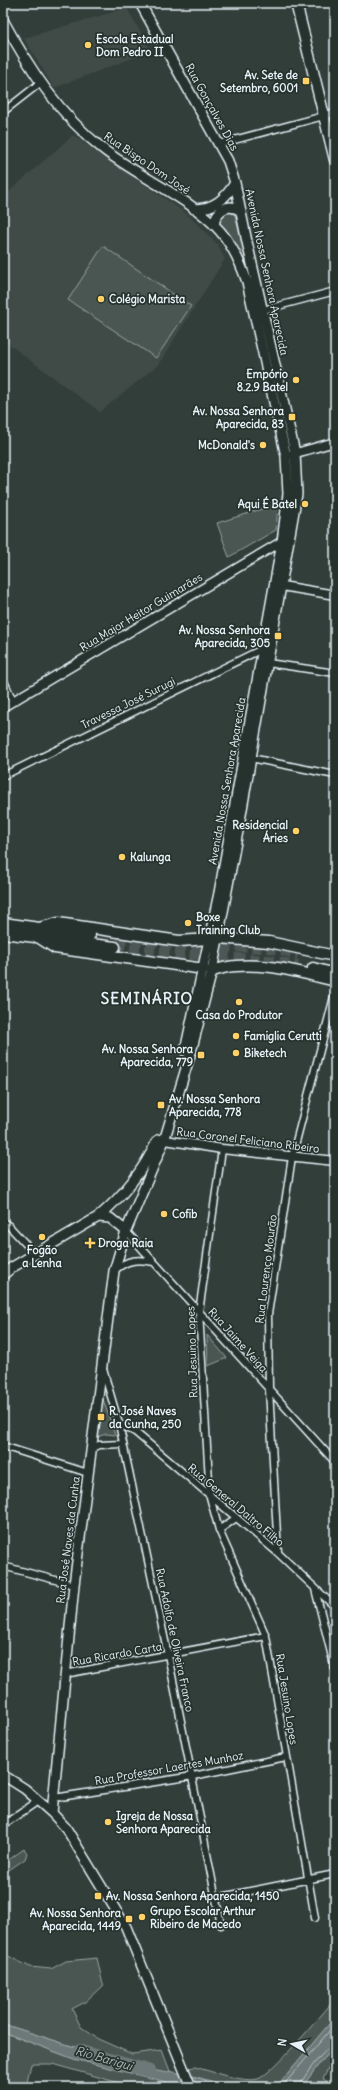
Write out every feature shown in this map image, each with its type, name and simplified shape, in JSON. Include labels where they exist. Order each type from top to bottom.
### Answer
[{"type":"main road","name":"Rua Gonçalves Dias","points":[[140,3],[219,144],[231,167],[235,183]]},
{"type":"main road","points":[[296,3],[335,160]]},
{"type":"main road","name":"Rua Bispo Dom José","points":[[3,20],[40,83],[65,113],[102,149],[214,225]]},
{"type":"main road","points":[[194,210],[204,209],[217,204],[225,198],[235,183]]},
{"type":"main road","name":"Avenida Nossa Senhora Aparecida","points":[[214,938],[262,649],[291,537],[297,494],[295,453],[235,183]]},
{"type":"main road","points":[[214,225],[217,213],[226,207],[231,207],[241,211]]},
{"type":"main road","name":"Avenida Nossa Senhora Aparecida","points":[[3,1275],[34,1254],[98,1217],[119,1198],[133,1182],[161,1140],[192,1052],[251,758],[268,663],[288,494],[286,456],[247,282],[232,248],[214,225]]},
{"type":"main road","points":[[3,923],[39,933],[55,948],[208,970],[236,966],[266,967],[296,971],[335,981]]},
{"type":"main road","points":[[39,933],[58,923],[179,941],[214,938],[269,942],[335,956]]},
{"type":"main road","points":[[3,933],[39,933],[116,942]]},
{"type":"main road","points":[[298,954],[335,962]]},
{"type":"main road","points":[[298,965],[335,974]]},
{"type":"main road","name":"Rua José Naves da Cunha","points":[[52,1813],[74,1585],[101,1362],[114,1272],[126,1231],[161,1140]]},
{"type":"main road","points":[[98,1217],[110,1218],[126,1231]]},
{"type":"main road","points":[[3,1775],[38,1800],[66,1828],[126,1927],[191,2087]]},
{"type":"street","points":[[3,112],[40,83]]},
{"type":"street","points":[[219,144],[335,113]]},
{"type":"street","points":[[263,310],[335,291]]},
{"type":"street","points":[[286,456],[335,442]]},
{"type":"street","name":"Rua Major Heitor Guimarães","points":[[3,707],[291,537]]},
{"type":"street","points":[[278,585],[335,595]]},
{"type":"street","name":"Travessa José Surugi","points":[[3,776],[262,649]]},
{"type":"street","points":[[268,663],[335,672]]},
{"type":"street","points":[[3,679],[13,701]]},
{"type":"street","points":[[251,758],[335,775]]},
{"type":"street","name":"Rua Lourenço Mourão","points":[[278,1553],[268,1389],[268,1314],[292,1157],[335,993]]},
{"type":"street","name":"Rua Coronel Feliciano Ribeiro","points":[[161,1140],[222,1149],[335,1161]]},
{"type":"street","name":"Rua Jesuino Lopes","points":[[222,1149],[199,1312],[210,1497],[219,1530],[266,1636],[315,1918]]},
{"type":"street","points":[[3,1222],[9,1226],[34,1254]]},
{"type":"street","name":"Rua Jaime Veiga","points":[[126,1231],[335,1462]]},
{"type":"street","points":[[114,1272],[124,1263],[132,1260],[155,1262]]},
{"type":"street","name":"Rua Adolfo de Oliveira Franco","points":[[101,1362],[119,1424],[193,1776],[221,1925]]},
{"type":"street","name":"Rua General Daltro Filho","points":[[119,1424],[135,1432],[278,1553],[335,1607]]},
{"type":"street","points":[[91,1449],[99,1445],[122,1444]]},
{"type":"street","points":[[3,1446],[88,1473]]},
{"type":"street","points":[[219,1530],[236,1518]]},
{"type":"street","points":[[3,1566],[74,1585]]},
{"type":"street","points":[[315,1589],[335,1669]]},
{"type":"street","name":"Rua Ricardo Carta","points":[[65,1674],[266,1636]]},
{"type":"street","name":"Rua Professor Laertes Munhoz","points":[[54,1798],[193,1776],[286,1757]]},
{"type":"street","points":[[3,1825],[38,1800]]},
{"type":"street","points":[[216,1898],[335,1874]]},
{"type":"shaded area","name":"Escola Estadual Dom Pedro II","points":[[127,8],[151,51],[54,88],[24,38]]},
{"type":"shaded area","name":"Colégio Marista","points":[[73,135],[187,214],[218,245],[225,259],[158,365],[100,412],[3,340],[3,197]]},
{"type":"shaded area","points":[[229,211],[235,215],[248,268],[234,244],[218,223],[220,214]]},
{"type":"shaded area","points":[[103,246],[191,306],[156,358],[68,300]]},
{"type":"shaded area","points":[[278,504],[276,530],[229,557],[217,523]]},
{"type":"shaded area","points":[[207,1335],[227,1358],[208,1366]]},
{"type":"shaded area","points":[[102,1396],[115,1435],[106,1434],[94,1438]]},
{"type":"shaded area","points":[[24,1849],[27,1853],[25,1859],[3,1874],[3,1864]]},
{"type":"shaded area","points":[[3,1949],[8,1956],[30,1967],[51,1969],[66,1961],[97,1958],[103,1985],[85,2002],[72,2009],[81,2027],[98,2039],[132,2054],[162,2050],[170,2071],[168,2074],[103,2061],[84,2050],[3,2024]]},
{"type":"shaded area","points":[[335,1999],[335,2017],[276,2087],[233,2087],[193,2076],[189,2068],[195,2067],[236,2078],[252,2080],[258,2079],[265,2075],[285,2056]]},
{"type":"shaded area","points":[[3,2032],[74,2059],[161,2080],[179,2087],[123,2084],[52,2064],[31,2064],[26,2087],[3,2087]]},
{"type":"shaded area","points":[[335,2047],[335,2067],[330,2065],[323,2079],[335,2085],[335,2087],[302,2087],[319,2064]]},
{"type":"water","points":[[335,2017],[335,2047],[319,2064],[302,2087],[276,2087]]},
{"type":"water","points":[[3,2024],[84,2050],[103,2061],[168,2073],[170,2071],[233,2087],[186,2087],[74,2059],[3,2032]]},
{"type":"waterway","name":"Rio Barigui","points":[[79,2051],[149,2071]]},
{"type":"tunnel","points":[[117,938],[178,946],[269,948],[298,954]]},
{"type":"tunnel","points":[[115,947],[177,954],[268,960],[298,965]]},
{"type":"place","name":"Escola Estadual Dom Pedro II","points":[[88,45]]},
{"type":"place","name":"Av. Sete de Setembro, 6001","points":[[306,81]]},
{"type":"place","name":"Colégio Marista","points":[[101,299]]},
{"type":"place","name":"Empório 8.2.9 Batel","points":[[296,380]]},
{"type":"place","name":"Av. Nossa Senhora Aparecida, 83","points":[[292,417]]},
{"type":"place","name":"McDonald's","points":[[263,445]]},
{"type":"place","name":"Aqui É Batel","points":[[305,504]]},
{"type":"place","name":"Av. Nossa Senhora Aparecida, 305","points":[[278,636]]},
{"type":"place","name":"Residencial Áries","points":[[296,831]]},
{"type":"place","name":"Kalunga","points":[[122,857]]},
{"type":"place","name":"Boxe Training Club","points":[[188,923]]},
{"type":"place","name":"Casa do Produtor","points":[[239,1002]]},
{"type":"place","name":"Famiglia Cerutti","points":[[236,1036]]},
{"type":"place","name":"Biketech","points":[[236,1053]]},
{"type":"place","name":"Av. Nossa Senhora Aparecida, 779","points":[[201,1055]]},
{"type":"place","name":"Av. Nossa Senhora Aparecida, 778","points":[[161,1105]]},
{"type":"place","name":"Cofib","points":[[164,1214]]},
{"type":"place","name":"Fogão a Lenha","points":[[42,1237]]},
{"type":"place","name":"Droga Raia","points":[[90,1243]]},
{"type":"place","name":"R. José Naves da Cunha, 250","points":[[101,1417]]},
{"type":"place","name":"Igreja de Nossa Senhora Aparecida","points":[[108,1822]]},
{"type":"place","name":"Av. Nossa Senhora Aparecida, 1450","points":[[98,1896]]},
{"type":"place","name":"Grupo Escolar Arthur Ribeiro de Macedo","points":[[142,1917]]},
{"type":"place","name":"Av. Nossa Senhora Aparecida, 1449","points":[[129,1919]]},
{"type":"district","name":"SEMINÁRIO","points":[[147,998]]}]
